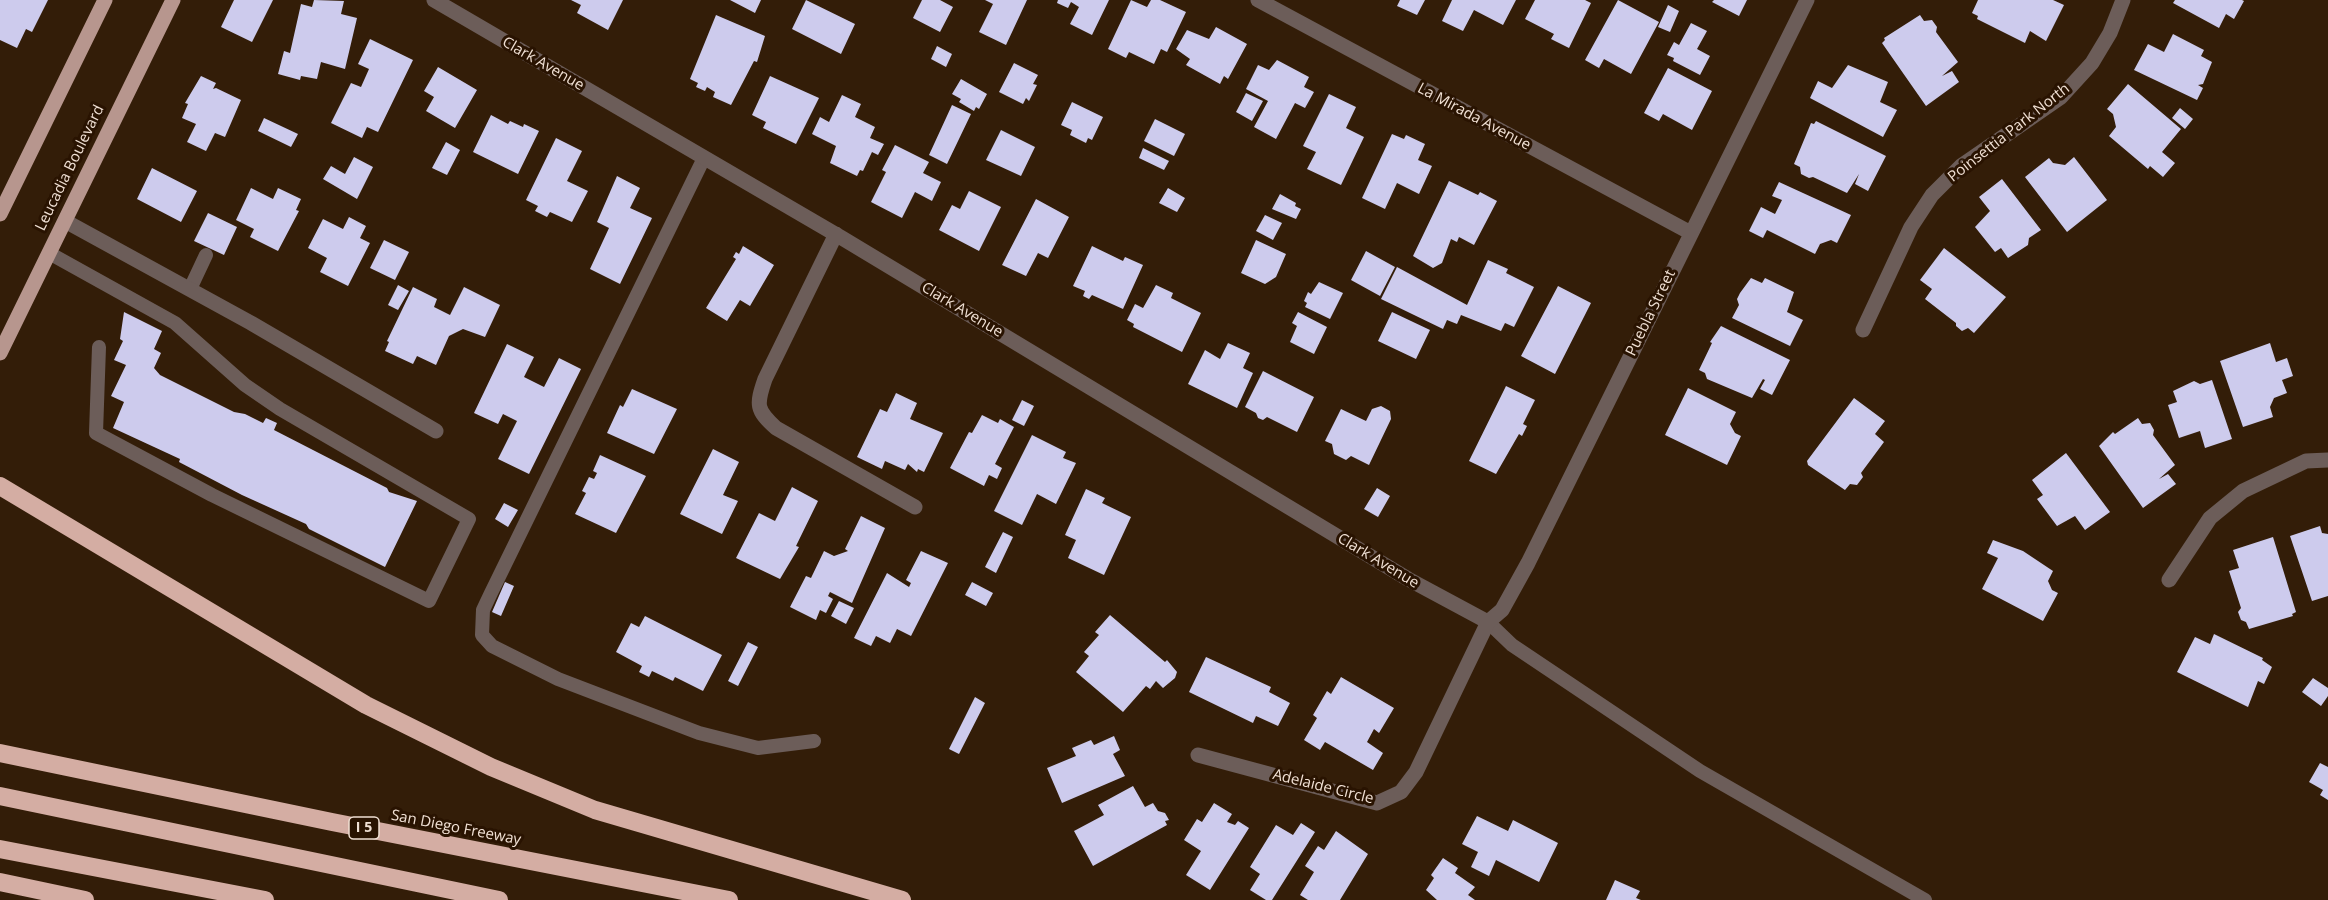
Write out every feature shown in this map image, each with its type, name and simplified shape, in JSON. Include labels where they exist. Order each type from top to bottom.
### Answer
[{"type":"highway","points":[[0,486],[366,705],[491,767],[596,810],[902,900]]},
{"type":"highway","name":"San Diego Freeway","points":[[0,753],[332,822],[729,900]]},
{"type":"highway","points":[[0,796],[499,900]]},
{"type":"highway","points":[[0,849],[265,900]]},
{"type":"highway","points":[[0,882],[85,900]]},
{"type":"main road","points":[[0,214],[105,0]]},
{"type":"main road","name":"Leucadia Boulevard","points":[[0,353],[173,0]]},
{"type":"street","name":"Clark Avenue","points":[[434,0],[836,234],[1408,579],[1488,621]]},
{"type":"street","name":"La Mirada Avenue","points":[[1258,0],[1690,233]]},
{"type":"street","name":"Puebla Street","points":[[1488,621],[1502,610],[1528,563],[1807,0]]},
{"type":"street","name":"Poinsettia Park North","points":[[1863,330],[1911,226],[1932,195],[1961,166],[2061,97],[2092,63],[2110,33],[2123,0]]},
{"type":"street","points":[[64,221],[190,289],[436,431]]},
{"type":"street","points":[[836,234],[765,379],[759,397],[759,409],[762,416],[777,428],[915,507]]},
{"type":"street","points":[[2169,580],[2210,518],[2243,491],[2306,461],[2328,460]]},
{"type":"street","name":"Adelaide Circle","points":[[1198,755],[1377,802],[1401,792],[1416,772],[1488,621]]},
{"type":"lane","points":[[704,158],[483,610],[482,635],[492,646],[558,679],[699,733],[758,748],[814,741]]},
{"type":"lane","points":[[49,253],[176,323],[246,385],[280,409],[469,519],[429,601],[212,495],[96,434],[99,347]]},
{"type":"lane","points":[[190,289],[206,255]]},
{"type":"lane","points":[[1488,621],[1512,645],[1700,771],[1925,900]]},
{"type":"building","points":[[0,0],[48,0],[32,32],[26,29],[17,48],[0,40]]},
{"type":"building","points":[[234,0],[273,0],[252,42],[221,27]]},
{"type":"building","points":[[314,0],[344,1],[341,14],[357,18],[345,69],[321,62],[317,79],[301,76],[300,80],[278,74],[284,51],[290,53],[301,4],[312,7]]},
{"type":"building","points":[[571,0],[623,0],[608,30],[577,13],[581,5]]},
{"type":"building","points":[[730,0],[761,0],[755,13]]},
{"type":"building","points":[[806,0],[855,24],[841,54],[792,29]]},
{"type":"building","points":[[922,0],[940,0],[953,7],[940,32],[913,18]]},
{"type":"building","points":[[985,0],[1027,0],[1006,45],[979,32],[993,4]]},
{"type":"building","points":[[1058,0],[1109,0],[1092,35],[1070,24],[1079,7],[1071,2],[1068,8],[1057,3]]},
{"type":"building","points":[[1131,0],[1147,7],[1151,0],[1160,0],[1186,12],[1167,52],[1161,49],[1154,64],[1129,52],[1126,58],[1108,49]]},
{"type":"building","points":[[1400,0],[1425,0],[1417,15],[1397,6]]},
{"type":"building","points":[[1452,0],[1516,0],[1503,25],[1474,10],[1463,31],[1442,21]]},
{"type":"building","points":[[1535,0],[1585,0],[1591,3],[1569,48],[1551,39],[1554,34],[1525,19]]},
{"type":"building","points":[[1618,0],[1659,22],[1631,74],[1604,59],[1599,68],[1585,60]]},
{"type":"building","points":[[1714,0],[1747,0],[1739,16],[1712,2]]},
{"type":"building","points":[[1978,0],[2053,0],[2064,5],[2046,41],[2030,31],[2025,43],[1977,19],[1978,16],[1972,13]]},
{"type":"building","points":[[2175,0],[2244,1],[2234,19],[2226,14],[2219,28],[2173,3]]},
{"type":"building","points":[[1668,5],[1679,11],[1670,32],[1658,27]]},
{"type":"building","points":[[716,15],[765,36],[757,62],[754,61],[731,105],[713,97],[715,92],[707,87],[705,91],[696,87],[698,83],[690,79]]},
{"type":"building","points":[[1920,15],[1924,21],[1932,20],[1937,27],[1936,32],[1958,62],[1942,76],[1952,71],[1959,82],[1926,106],[1882,43],[1884,38]]},
{"type":"building","points":[[1691,23],[1707,31],[1697,49],[1710,56],[1700,75],[1673,61],[1674,58],[1667,55],[1674,42],[1679,45]]},
{"type":"building","points":[[1216,27],[1247,44],[1228,79],[1224,76],[1220,84],[1186,65],[1190,59],[1176,49],[1187,30],[1209,39]]},
{"type":"building","points":[[2173,34],[2204,50],[2201,56],[2212,62],[2203,84],[2198,85],[2203,88],[2197,100],[2134,70],[2148,44],[2164,52]]},
{"type":"building","points":[[370,39],[413,60],[378,132],[367,127],[362,138],[331,123],[351,83],[361,87],[369,69],[358,64]]},
{"type":"building","points":[[937,46],[952,54],[946,67],[931,59]]},
{"type":"building","points":[[1277,60],[1309,77],[1304,87],[1314,92],[1305,108],[1295,103],[1276,139],[1254,127],[1268,101],[1246,89],[1258,65],[1269,70]]},
{"type":"building","points":[[1014,63],[1038,75],[1033,84],[1037,85],[1029,101],[1026,98],[1023,104],[999,92]]},
{"type":"building","points":[[1848,65],[1888,82],[1880,102],[1897,110],[1883,137],[1810,98],[1818,81],[1832,88]]},
{"type":"building","points":[[438,67],[477,90],[455,128],[426,111],[434,97],[424,91]]},
{"type":"building","points":[[1668,68],[1712,91],[1692,130],[1663,114],[1659,121],[1644,113]]},
{"type":"building","points":[[201,76],[216,83],[213,89],[216,88],[241,100],[225,137],[215,133],[206,151],[187,142],[196,124],[182,118],[188,104],[185,103]]},
{"type":"building","points":[[770,76],[819,98],[796,144],[763,128],[766,122],[752,115]]},
{"type":"building","points":[[961,79],[987,94],[979,109],[976,107],[974,111],[959,102],[961,99],[952,94]]},
{"type":"building","points":[[2128,84],[2181,129],[2162,152],[2175,163],[2163,177],[2150,166],[2148,169],[2109,136],[2116,127],[2113,114],[2107,109]]},
{"type":"building","points":[[1246,93],[1263,101],[1252,121],[1236,112]]},
{"type":"building","points":[[1329,94],[1356,107],[1346,128],[1364,137],[1341,185],[1307,169],[1316,152],[1303,146]]},
{"type":"building","points":[[842,95],[861,104],[855,117],[875,127],[870,138],[884,144],[878,155],[872,152],[863,171],[860,170],[857,176],[830,163],[836,146],[812,134],[820,117],[829,122]]},
{"type":"building","points":[[1072,102],[1103,117],[1092,140],[1088,138],[1086,143],[1070,135],[1072,130],[1061,125]]},
{"type":"building","points":[[952,105],[971,114],[947,164],[929,155]]},
{"type":"building","points":[[2180,108],[2193,119],[2185,129],[2172,118]]},
{"type":"building","points":[[491,115],[508,124],[510,121],[523,127],[524,124],[539,131],[518,174],[473,152]]},
{"type":"building","points":[[264,118],[298,134],[291,147],[258,131]]},
{"type":"building","points":[[1155,119],[1185,134],[1174,156],[1144,141]]},
{"type":"building","points":[[1816,121],[1886,156],[1868,191],[1855,184],[1859,174],[1847,193],[1813,177],[1809,178],[1801,174],[1800,167],[1794,164],[1811,123],[1814,124]]},
{"type":"building","points":[[1001,130],[1035,147],[1021,176],[986,160]]},
{"type":"building","points":[[1392,134],[1404,139],[1406,135],[1425,144],[1418,160],[1432,166],[1419,194],[1397,183],[1385,209],[1362,198]]},
{"type":"building","points":[[556,138],[582,151],[567,181],[588,191],[572,222],[550,212],[547,217],[535,211],[538,206],[526,200]]},
{"type":"building","points":[[446,142],[460,150],[447,175],[432,168]]},
{"type":"building","points":[[895,145],[929,162],[923,173],[941,182],[932,201],[915,192],[902,218],[871,202],[886,172],[882,170]]},
{"type":"building","points":[[1143,148],[1169,161],[1164,170],[1139,158]]},
{"type":"building","points":[[354,157],[373,167],[357,199],[323,179],[331,166],[345,174]]},
{"type":"building","points":[[2074,157],[2107,200],[2067,232],[2025,177],[2049,158],[2053,163],[2065,165]]},
{"type":"building","points":[[152,168],[197,191],[181,222],[137,199]]},
{"type":"building","points":[[617,176],[640,188],[630,208],[652,218],[620,284],[590,269],[609,228],[597,222]]},
{"type":"building","points":[[2002,179],[2041,230],[2029,238],[2028,245],[2008,258],[2001,248],[1995,252],[1975,227],[1990,211],[1979,197]]},
{"type":"building","points":[[1449,181],[1497,201],[1474,245],[1459,237],[1457,242],[1451,239],[1442,263],[1433,268],[1413,256]]},
{"type":"building","points":[[1779,182],[1851,215],[1837,243],[1831,240],[1820,244],[1815,254],[1767,230],[1763,238],[1749,231],[1761,207],[1775,214],[1782,200],[1772,196]]},
{"type":"building","points":[[251,188],[273,199],[278,188],[301,199],[296,210],[299,211],[278,251],[250,237],[254,229],[236,220]]},
{"type":"building","points":[[1168,188],[1185,198],[1177,212],[1159,203]]},
{"type":"building","points":[[969,191],[1001,207],[979,251],[939,230],[952,205],[960,209]]},
{"type":"building","points":[[1280,194],[1296,203],[1295,206],[1301,209],[1296,219],[1272,209]]},
{"type":"building","points":[[1036,199],[1069,217],[1048,258],[1038,253],[1026,276],[1002,265]]},
{"type":"building","points":[[208,213],[237,227],[224,255],[194,241]]},
{"type":"building","points":[[1265,215],[1282,223],[1273,240],[1256,231]]},
{"type":"building","points":[[349,217],[366,226],[360,238],[370,243],[348,286],[320,272],[327,258],[308,248],[323,219],[343,229]]},
{"type":"building","points":[[384,240],[409,252],[395,280],[370,268]]},
{"type":"building","points":[[1256,240],[1286,254],[1276,277],[1265,284],[1241,273]]},
{"type":"building","points":[[743,246],[774,265],[750,306],[740,300],[727,321],[706,308],[736,259],[733,257],[736,252],[739,254]]},
{"type":"building","points":[[1092,246],[1123,261],[1125,257],[1143,265],[1123,309],[1092,295],[1089,299],[1083,296],[1085,291],[1073,286]]},
{"type":"building","points":[[1944,248],[2006,297],[1974,333],[1968,328],[1962,331],[1956,323],[1925,299],[1932,289],[1920,280]]},
{"type":"building","points":[[1366,251],[1395,267],[1380,296],[1351,280]]},
{"type":"building","points":[[1488,260],[1508,269],[1506,273],[1534,287],[1514,327],[1505,323],[1501,331],[1461,315],[1457,324],[1447,320],[1443,329],[1381,299],[1397,267],[1467,305]]},
{"type":"building","points":[[1751,278],[1762,283],[1765,278],[1794,292],[1787,312],[1803,320],[1790,346],[1732,318],[1739,305],[1737,299]]},
{"type":"building","points":[[1319,282],[1343,293],[1330,319],[1305,307],[1307,303],[1304,301],[1308,292],[1311,294]]},
{"type":"building","points":[[398,285],[409,291],[398,310],[388,305]]},
{"type":"building","points":[[1156,285],[1173,293],[1171,298],[1201,313],[1182,352],[1133,327],[1134,324],[1127,320],[1135,304],[1143,308]]},
{"type":"building","points":[[1558,286],[1591,303],[1555,374],[1521,356]]},
{"type":"building","points":[[413,287],[437,299],[434,307],[450,315],[464,287],[500,305],[485,337],[463,329],[449,336],[436,365],[417,356],[413,364],[385,351],[389,342],[387,341]]},
{"type":"building","points":[[124,312],[162,331],[154,349],[161,353],[154,368],[160,375],[234,412],[245,414],[263,423],[266,418],[277,423],[274,430],[387,488],[389,492],[417,501],[385,567],[309,529],[306,524],[242,495],[179,462],[180,459],[113,428],[124,402],[111,396],[126,365],[114,360],[123,341],[120,339]]},
{"type":"building","points":[[1298,312],[1327,327],[1314,354],[1290,342],[1297,326],[1292,323]]},
{"type":"building","points":[[1392,312],[1430,330],[1416,359],[1378,341]]},
{"type":"building","points":[[1721,326],[1790,360],[1772,395],[1760,389],[1765,380],[1763,379],[1752,398],[1707,379],[1705,373],[1699,370],[1712,343],[1710,342]]},
{"type":"building","points":[[1228,343],[1250,353],[1243,368],[1253,373],[1237,408],[1188,384],[1205,350],[1220,359]]},
{"type":"building","points":[[2270,343],[2276,362],[2287,358],[2293,376],[2282,380],[2287,393],[2274,398],[2270,407],[2273,417],[2243,427],[2220,361]]},
{"type":"building","points":[[507,344],[534,357],[524,377],[544,387],[559,358],[581,369],[529,474],[498,459],[517,421],[503,414],[498,424],[474,413]]},
{"type":"building","points":[[1263,371],[1314,397],[1297,432],[1267,417],[1263,420],[1258,418],[1256,413],[1245,407]]},
{"type":"building","points":[[2212,380],[2232,439],[2205,448],[2200,431],[2179,438],[2168,405],[2177,402],[2173,391],[2194,381],[2200,384]]},
{"type":"building","points":[[1506,386],[1535,400],[1523,424],[1527,426],[1522,436],[1519,434],[1496,474],[1469,461]]},
{"type":"building","points":[[1688,388],[1736,412],[1730,424],[1735,433],[1741,436],[1727,465],[1665,435]]},
{"type":"building","points":[[632,389],[677,409],[654,454],[607,433],[620,405],[623,407]]},
{"type":"building","points":[[896,393],[917,403],[910,419],[943,433],[924,472],[918,469],[917,472],[908,464],[905,470],[885,461],[882,469],[857,457],[880,409],[887,412]]},
{"type":"building","points":[[1854,398],[1885,421],[1875,434],[1884,442],[1861,473],[1863,477],[1857,485],[1850,484],[1845,490],[1808,465],[1807,461]]},
{"type":"building","points":[[1022,400],[1034,406],[1024,426],[1012,420]]},
{"type":"building","points":[[1381,406],[1390,411],[1391,419],[1369,465],[1351,456],[1346,460],[1334,454],[1332,444],[1325,441],[1341,409],[1366,421],[1372,409]]},
{"type":"building","points":[[982,415],[998,423],[1000,419],[1014,427],[995,464],[1002,468],[997,479],[989,475],[984,486],[950,468],[969,432],[972,433]]},
{"type":"building","points":[[2138,418],[2142,424],[2150,423],[2154,430],[2153,435],[2175,465],[2159,479],[2168,474],[2176,484],[2143,508],[2099,446],[2113,432],[2115,434]]},
{"type":"building","points":[[1032,435],[1066,452],[1063,458],[1076,463],[1056,504],[1037,494],[1022,525],[994,511]]},
{"type":"building","points":[[713,449],[739,462],[723,495],[738,501],[722,534],[680,514]]},
{"type":"building","points":[[2066,453],[2110,512],[2085,530],[2075,516],[2057,526],[2037,499],[2043,495],[2032,480]]},
{"type":"building","points":[[600,455],[646,476],[616,533],[575,514],[586,493],[582,491],[589,477],[594,479],[597,473],[593,471]]},
{"type":"building","points":[[792,487],[818,501],[796,546],[799,547],[780,579],[736,558],[759,513],[775,521]]},
{"type":"building","points":[[1377,488],[1390,496],[1378,517],[1364,509]]},
{"type":"building","points":[[1086,489],[1105,498],[1102,503],[1131,517],[1104,575],[1068,558],[1076,540],[1065,535]]},
{"type":"building","points":[[504,503],[518,510],[508,527],[495,519]]},
{"type":"building","points":[[861,516],[885,528],[852,603],[830,592],[828,596],[833,599],[826,613],[820,610],[816,620],[790,607],[806,576],[811,578],[824,551],[834,556],[848,551],[845,549]]},
{"type":"building","points":[[2320,526],[2322,533],[2328,534],[2328,596],[2312,601],[2290,536]]},
{"type":"building","points":[[1003,532],[1013,537],[996,573],[985,567]]},
{"type":"building","points":[[2273,537],[2296,612],[2292,614],[2293,616],[2249,629],[2246,622],[2241,620],[2238,612],[2241,608],[2229,571],[2239,568],[2233,550]]},
{"type":"building","points":[[1993,540],[2023,551],[2053,571],[2048,581],[2052,590],[2058,593],[2043,621],[1982,589],[1998,558],[1987,553]]},
{"type":"building","points":[[921,551],[948,563],[911,636],[897,629],[890,643],[876,636],[871,646],[854,638],[887,573],[909,587],[911,583],[906,580]]},
{"type":"building","points":[[505,582],[514,586],[501,616],[492,612]]},
{"type":"building","points":[[972,582],[993,593],[986,606],[965,595]]},
{"type":"building","points":[[839,601],[854,608],[846,624],[831,616]]},
{"type":"building","points":[[1110,615],[1165,662],[1167,660],[1177,672],[1175,678],[1163,688],[1156,681],[1150,689],[1146,686],[1123,712],[1076,672],[1089,656],[1084,652],[1099,635],[1095,632]]},
{"type":"building","points":[[645,616],[722,655],[703,691],[675,677],[673,681],[652,671],[649,677],[639,672],[642,666],[616,652],[631,623],[639,627]]},
{"type":"building","points":[[2214,634],[2263,658],[2262,660],[2272,667],[2264,684],[2258,681],[2248,707],[2177,672],[2195,637],[2210,644]]},
{"type":"building","points":[[748,642],[758,647],[738,686],[728,681]]},
{"type":"building","points":[[1206,657],[1271,687],[1269,692],[1290,703],[1278,726],[1256,716],[1253,723],[1189,692]]},
{"type":"building","points":[[1341,677],[1394,708],[1379,733],[1374,729],[1367,742],[1383,753],[1373,770],[1325,742],[1320,750],[1304,740],[1317,718],[1313,715],[1327,691],[1331,694]]},
{"type":"building","points":[[2313,678],[2328,688],[2328,696],[2321,706],[2302,692]]},
{"type":"building","points":[[975,697],[985,703],[959,754],[949,749]]},
{"type":"building","points":[[1114,736],[1120,750],[1113,754],[1125,776],[1062,803],[1047,768],[1076,756],[1072,748],[1091,740],[1094,745]]},
{"type":"building","points":[[2320,763],[2328,767],[2328,800],[2320,795],[2323,790],[2309,782]]},
{"type":"building","points":[[1133,786],[1145,807],[1153,803],[1158,811],[1165,813],[1169,820],[1165,821],[1167,825],[1093,866],[1074,831],[1104,815],[1098,805]]},
{"type":"building","points":[[1214,803],[1232,814],[1227,822],[1235,825],[1238,821],[1249,828],[1210,890],[1186,875],[1201,851],[1184,840],[1197,819],[1202,822]]},
{"type":"building","points":[[1477,816],[1508,831],[1513,820],[1558,843],[1539,882],[1496,860],[1489,876],[1471,867],[1478,852],[1462,844]]},
{"type":"building","points":[[1301,823],[1315,832],[1272,900],[1266,900],[1250,890],[1260,874],[1250,867],[1276,825],[1293,835]]},
{"type":"building","points":[[1336,831],[1368,854],[1340,900],[1308,900],[1300,895],[1314,872],[1305,866],[1318,846],[1324,850]]},
{"type":"building","points":[[1443,858],[1458,868],[1455,873],[1475,887],[1468,895],[1475,900],[1437,900],[1426,890],[1434,878],[1431,875]]},
{"type":"building","points":[[1615,880],[1640,891],[1636,898],[1641,900],[1606,900]]}]
